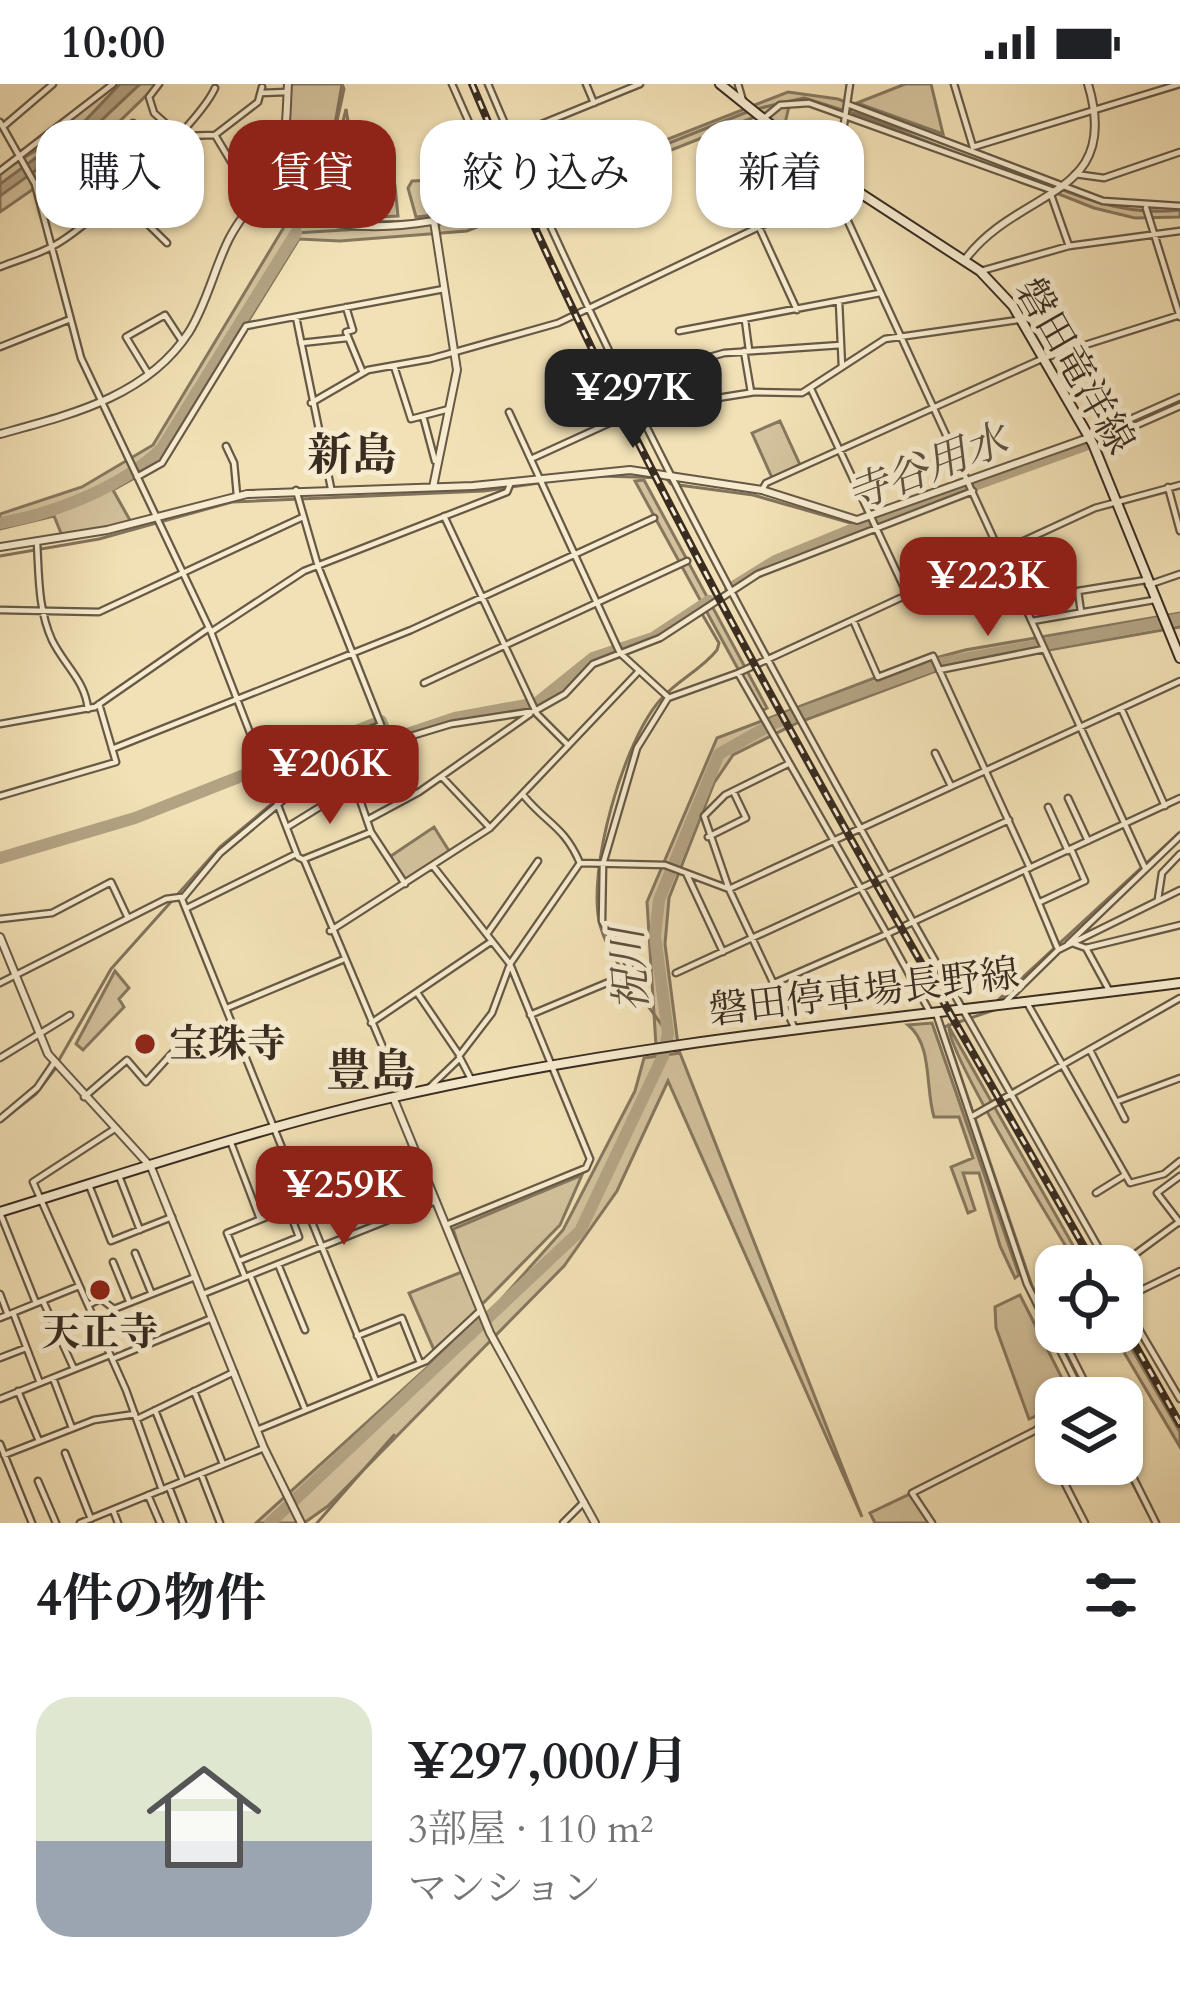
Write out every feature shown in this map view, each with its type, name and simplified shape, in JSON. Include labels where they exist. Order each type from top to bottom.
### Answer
[{"type":"main road","name":"磐田竜洋線","points":[[720,84],[762,120]]},
{"type":"main road","name":"磐田竜洋線","points":[[864,196],[980,272],[1022,320],[1088,437],[1180,658]]},
{"type":"main road","name":"磐田停車場長野線","points":[[0,1212],[275,1130],[472,1081],[795,1029],[1180,983]]},
{"type":"street","points":[[53,84],[1,125],[35,184],[68,320],[102,404],[210,630],[370,1023],[480,1312],[596,1523]]},
{"type":"street","points":[[0,171],[60,130],[113,84]]},
{"type":"street","points":[[158,84],[149,97],[162,120]]},
{"type":"street","points":[[452,84],[468,120]]},
{"type":"street","points":[[488,84],[503,120]]},
{"type":"street","points":[[586,84],[594,103]]},
{"type":"street","points":[[552,120],[640,84]]},
{"type":"street","points":[[738,84],[743,104]]},
{"type":"street","points":[[844,120],[850,84]]},
{"type":"street","points":[[954,84],[972,149]]},
{"type":"street","points":[[964,261],[988,231],[1056,189],[1096,147],[1095,109],[1088,84]]},
{"type":"street","points":[[972,149],[1180,84]]},
{"type":"street","points":[[194,120],[211,101],[215,88]]},
{"type":"street","points":[[204,135],[214,135],[258,102],[262,90],[288,88],[286,120]]},
{"type":"street","points":[[762,120],[789,102],[846,108],[972,149],[1056,189]]},
{"type":"street","points":[[846,108],[1056,189],[1146,208],[1180,206]]},
{"type":"street","points":[[214,135],[228,158]]},
{"type":"street","points":[[1075,174],[1113,176],[1180,152]]},
{"type":"street","points":[[1056,189],[1069,246]]},
{"type":"street","points":[[762,490],[1044,358],[1180,316],[1146,208]]},
{"type":"street","points":[[0,267],[50,248],[76,228]]},
{"type":"street","points":[[152,228],[167,243]]},
{"type":"street","points":[[0,434],[102,404],[148,373],[182,341],[235,228]]},
{"type":"street","points":[[433,487],[435,461],[452,409],[456,350],[435,228]]},
{"type":"street","points":[[551,228],[666,473],[730,595],[1097,1245]]},
{"type":"street","points":[[311,403],[363,373],[558,323],[754,228]]},
{"type":"street","points":[[759,228],[796,310]]},
{"type":"street","points":[[851,228],[1145,868]]},
{"type":"street","points":[[980,272],[1069,246],[1153,231],[1180,231]]},
{"type":"street","points":[[137,477],[162,463],[246,326],[445,289]]},
{"type":"street","points":[[680,331],[880,293]]},
{"type":"street","points":[[839,302],[842,367]]},
{"type":"street","points":[[346,308],[353,330],[346,332],[346,338],[363,373]]},
{"type":"street","points":[[148,373],[126,338],[165,315],[182,341]]},
{"type":"street","points":[[296,317],[331,488]]},
{"type":"street","points":[[745,318],[751,393]]},
{"type":"street","points":[[0,346],[68,320]]},
{"type":"street","points":[[533,458],[636,411],[811,389],[876,342],[995,328],[1022,320]]},
{"type":"street","points":[[301,343],[346,338]]},
{"type":"street","points":[[671,368],[746,350],[841,345]]},
{"type":"street","points":[[698,360],[706,402]]},
{"type":"street","points":[[394,366],[410,419],[452,409]]},
{"type":"street","points":[[811,389],[907,594]]},
{"type":"street","points":[[367,820],[442,777],[565,694],[593,664],[660,638],[758,574],[1180,397]]},
{"type":"street","points":[[1103,440],[1180,406]]},
{"type":"street","points":[[509,412],[620,653],[668,698]]},
{"type":"street","points":[[423,416],[435,461]]},
{"type":"street","points":[[226,446],[234,463],[237,495]]},
{"type":"street","points":[[0,547],[157,517],[237,495],[296,490],[433,487],[611,471],[666,473],[762,490],[837,516],[870,518],[971,487]]},
{"type":"street","points":[[0,724],[99,704],[318,566],[507,492],[511,482]]},
{"type":"street","points":[[530,1015],[633,972],[602,921],[603,864],[637,748],[668,698],[737,673],[1116,500],[1180,484]]},
{"type":"street","points":[[1168,487],[1180,531]]},
{"type":"street","points":[[265,770],[380,725],[318,566],[296,490]]},
{"type":"street","points":[[444,516],[535,711],[567,743]]},
{"type":"street","points":[[0,610],[99,612],[304,517]]},
{"type":"street","points":[[112,749],[352,654],[654,518]]},
{"type":"street","points":[[37,543],[41,608],[53,643],[84,689],[88,709]]},
{"type":"street","points":[[424,683],[687,561]]},
{"type":"street","points":[[1081,612],[1078,591],[1180,574]]},
{"type":"street","points":[[1032,621],[1154,600]]},
{"type":"street","points":[[853,620],[878,676],[933,656],[1009,820],[1058,950]]},
{"type":"street","points":[[939,670],[1044,650]]},
{"type":"street","points":[[330,931],[490,828],[639,671]]},
{"type":"street","points":[[737,673],[933,1013],[1035,1296]]},
{"type":"street","points":[[580,863],[665,866],[729,889],[1180,681]]},
{"type":"street","points":[[0,796],[116,762],[99,704]]},
{"type":"street","points":[[1121,708],[1165,806]]},
{"type":"street","points":[[182,899],[220,853],[301,785],[346,771],[378,746],[451,724],[535,711]]},
{"type":"street","points":[[935,753],[952,786]]},
{"type":"street","points":[[788,764],[712,803],[704,816],[707,837],[729,889],[795,1029]]},
{"type":"street","points":[[392,771],[359,797],[371,832],[405,884]]},
{"type":"street","points":[[442,777],[490,828]]},
{"type":"street","points":[[707,837],[746,818],[733,791]]},
{"type":"street","points":[[524,796],[541,817],[568,834],[580,863]]},
{"type":"street","points":[[1068,798],[1088,842]]},
{"type":"street","points":[[772,984],[1180,799]]},
{"type":"street","points":[[290,826],[323,805]]},
{"type":"street","points":[[1039,902],[1085,880],[1048,807]]},
{"type":"street","points":[[676,973],[1009,820]]},
{"type":"street","points":[[187,908],[371,832]]},
{"type":"street","points":[[1070,944],[1180,836]]},
{"type":"street","points":[[1158,899],[1162,873],[1180,854]]},
{"type":"street","points":[[370,1023],[418,994],[490,937],[538,861]]},
{"type":"street","points":[[426,1090],[460,1057],[492,1013],[510,965],[580,863]]},
{"type":"street","points":[[433,866],[510,965],[590,1159],[586,1168],[446,1226]]},
{"type":"street","points":[[687,875],[723,952]]},
{"type":"street","points":[[0,919],[52,913],[111,882],[128,918]]},
{"type":"street","points":[[1002,1005],[1058,950],[1180,890]]},
{"type":"street","points":[[0,983],[176,895],[182,899],[376,1382]]},
{"type":"street","points":[[1070,944],[1086,948],[1180,925]]},
{"type":"street","points":[[0,937],[38,1035],[57,1066],[151,1167],[256,1430],[301,1522]]},
{"type":"street","points":[[1086,948],[1110,992]]},
{"type":"street","points":[[226,1007],[343,960]]},
{"type":"street","points":[[418,994],[472,1081]]},
{"type":"street","points":[[971,1117],[1180,998]]},
{"type":"street","points":[[1026,1001],[1132,1185],[1164,1174],[1180,1161]]},
{"type":"street","points":[[0,1058],[70,1015]]},
{"type":"street","points":[[84,1097],[127,1060],[146,1082],[176,1050],[234,1026]]},
{"type":"street","points":[[1090,1050],[1125,1119]]},
{"type":"street","points":[[0,1119],[57,1066]]},
{"type":"street","points":[[1116,1102],[1180,1078]]},
{"type":"street","points":[[116,1128],[34,1182],[183,1523]]},
{"type":"street","points":[[231,1143],[260,1219]]},
{"type":"street","points":[[119,1175],[140,1229]]},
{"type":"street","points":[[1096,1193],[1126,1175]]},
{"type":"street","points":[[1143,1249],[1180,1223],[1157,1193],[1180,1176]]},
{"type":"street","points":[[89,1185],[111,1241],[172,1217]]},
{"type":"street","points":[[305,1410],[227,1233],[345,1185]]},
{"type":"street","points":[[203,1294],[436,1201]]},
{"type":"street","points":[[238,1261],[299,1237],[288,1208]]},
{"type":"street","points":[[0,1212],[74,1369]]},
{"type":"street","points":[[135,1253],[152,1294]]},
{"type":"street","points":[[113,1262],[129,1303]]},
{"type":"street","points":[[278,1264],[305,1330]]},
{"type":"street","points":[[1143,1289],[1180,1271]]},
{"type":"street","points":[[88,1305],[101,1299],[109,1310],[196,1277]]},
{"type":"street","points":[[0,1318],[79,1286]]},
{"type":"street","points":[[0,1294],[40,1383]]},
{"type":"street","points":[[256,1430],[420,1363],[480,1312]]},
{"type":"street","points":[[0,1399],[212,1318]]},
{"type":"street","points":[[357,1336],[402,1318],[420,1363]]},
{"type":"street","points":[[1143,1329],[1180,1399]]},
{"type":"street","points":[[0,1358],[26,1348]]},
{"type":"street","points":[[4,1455],[72,1429],[136,1417],[234,1372]]},
{"type":"street","points":[[53,1378],[72,1429]]},
{"type":"street","points":[[19,1391],[39,1442]]},
{"type":"street","points":[[194,1391],[223,1465]]},
{"type":"street","points":[[155,1410],[183,1481]]},
{"type":"street","points":[[932,1523],[912,1493],[1035,1430]]},
{"type":"street","points":[[0,1444],[32,1523]]},
{"type":"street","points":[[80,1523],[264,1448]]},
{"type":"street","points":[[65,1453],[91,1519]]},
{"type":"street","points":[[201,1474],[220,1523]]},
{"type":"street","points":[[38,1481],[56,1523]]},
{"type":"street","points":[[1066,1485],[1085,1523]]},
{"type":"street","points":[[1137,1485],[1156,1523]]},
{"type":"street","points":[[148,1496],[160,1523]]},
{"type":"street","points":[[563,1523],[584,1502]]},
{"type":"street","points":[[113,1510],[118,1523]]},
{"type":"shaded area","points":[[112,84],[158,84],[121,120],[71,120]]},
{"type":"shaded area","points":[[120,84],[140,84],[102,120],[86,120]]},
{"type":"shaded area","points":[[290,84],[342,84],[337,120],[288,120]]},
{"type":"shaded area","points":[[905,84],[931,84],[943,134],[857,103]]},
{"type":"shaded area","points":[[788,92],[838,99],[1103,201],[1157,208],[1180,204],[1180,217],[1135,218],[1094,208],[857,114],[790,102],[786,120],[757,116],[717,120]]},
{"type":"shaded area","points":[[696,128],[696,140],[672,150],[672,138]]},
{"type":"shaded area","points":[[36,150],[36,187],[0,212],[0,173]]},
{"type":"shaded area","points":[[36,158],[36,170],[0,196],[0,184]]},
{"type":"shaded area","points":[[412,181],[420,181],[420,217],[416,217],[408,188]]},
{"type":"shaded area","points":[[396,221],[420,221],[420,228],[475,228],[340,241],[299,239],[160,464],[113,490],[131,522],[63,538],[54,516],[0,529],[0,514],[82,487],[153,445],[283,228],[396,228]]},
{"type":"shaded area","points":[[780,421],[801,467],[773,480],[752,433]]},
{"type":"shaded area","points":[[644,480],[767,708],[761,711],[635,481]]},
{"type":"shaded area","points":[[1180,613],[1180,627],[941,669],[797,723],[733,755],[714,783],[669,898],[665,944],[679,1052],[656,1046],[647,902],[717,738],[906,666],[965,650]]},
{"type":"shaded area","points":[[434,827],[451,854],[405,884],[388,858]]},
{"type":"shaded area","points":[[115,971],[129,988],[119,999],[124,1007],[83,1050],[76,1044]]},
{"type":"shaded area","points":[[932,1023],[1019,1275],[1015,1278],[1000,1246],[979,1173],[963,1173],[975,1210],[968,1213],[951,1167],[973,1158],[959,1117],[934,1117],[925,1055],[908,1025]]},
{"type":"shaded area","points":[[949,1027],[1073,1245],[1065,1245],[1000,1136]]},
{"type":"shaded area","points":[[680,1053],[862,1517],[668,1081],[617,1191],[564,1266],[328,1506],[304,1523],[256,1523],[497,1304],[563,1230],[635,1091],[644,1058]]},
{"type":"shaded area","points":[[582,1175],[560,1225],[435,1352],[409,1293],[464,1271],[470,1282],[453,1229]]},
{"type":"shaded area","points":[[1020,1295],[1035,1325],[1035,1353],[1049,1353],[1061,1377],[1035,1377],[1035,1416],[1029,1419],[996,1328],[995,1307]]},
{"type":"shaded area","points":[[1124,1353],[1134,1353],[1180,1432],[1180,1447],[1143,1377]]},
{"type":"shaded area","points":[[912,1493],[932,1523],[875,1523],[870,1513]]},
{"type":"waterway","points":[[296,233],[325,182],[342,84]]},
{"type":"waterway","points":[[756,109],[804,98],[922,135]]},
{"type":"waterway","points":[[296,233],[471,222],[747,112]]},
{"type":"waterway","points":[[1004,166],[1112,206],[1180,210]]},
{"type":"waterway","points":[[0,523],[86,497],[128,475],[162,448],[296,233]]},
{"type":"waterway","name":"寺谷用水","points":[[1097,439],[1180,401]]},
{"type":"waterway","name":"寺谷用水","points":[[730,589],[775,561],[861,526],[1085,445]]},
{"type":"waterway","points":[[601,476],[666,478],[671,484],[753,495],[861,526]]},
{"type":"waterway","points":[[0,556],[99,539],[232,502],[484,491],[567,479]]},
{"type":"waterway","name":"寺谷用水","points":[[0,858],[135,818],[381,721],[389,740],[455,718],[537,703],[593,658],[653,638],[709,601]]},
{"type":"waterway","points":[[668,1034],[605,939],[597,902],[598,873],[612,807],[634,743],[662,698],[717,650],[719,643],[698,607]]},
{"type":"waterway","name":"祝川","points":[[270,1523],[580,1231],[663,1056],[668,1034],[655,936],[659,900],[719,754],[774,723],[937,664],[1180,619]]},
{"type":"waterway","points":[[59,1060],[111,969],[220,847],[297,783],[351,764],[372,745],[389,740]]},
{"type":"waterway","points":[[997,1001],[1180,832]]},
{"type":"waterway","points":[[994,1010],[944,1027],[1032,1286],[1078,1377]]},
{"type":"waterway","points":[[0,1122],[36,1094],[55,1069]]},
{"type":"waterway","points":[[317,1523],[394,1435]]},
{"type":"waterway","points":[[1133,1485],[1153,1523]]},
{"type":"railway","points":[[472,84],[539,237],[687,537],[846,831],[1083,1245]]},
{"type":"railway","points":[[1140,1353],[1180,1424]]},
{"type":"place","name":"宝珠寺","points":[[145,1044]]},
{"type":"place","name":"天正寺","points":[[100,1290]]},
{"type":"district","name":"新島","points":[[352,455]]},
{"type":"district","name":"豊島","points":[[371,1071]]}]
